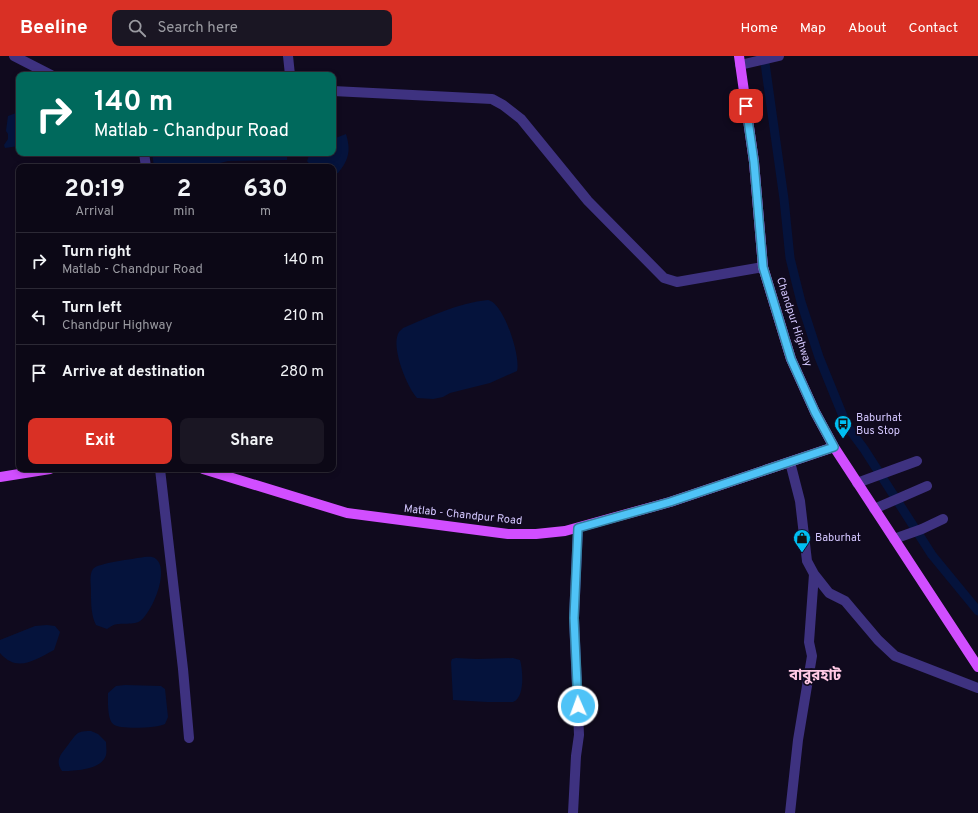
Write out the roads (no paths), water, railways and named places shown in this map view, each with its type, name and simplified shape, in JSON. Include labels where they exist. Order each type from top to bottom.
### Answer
[{"type":"main road","name":"Chandpur Highway","points":[[740,60],[754,162],[763,267],[791,359],[815,412],[834,447],[978,667]]},
{"type":"main road","name":"Matlab - Chandpur Road","points":[[212,472],[347,513],[508,534],[565,531],[578,528],[670,502],[834,447]]},
{"type":"main road","points":[[0,477],[31,472]]},
{"type":"street","points":[[14,56],[45,72]]},
{"type":"street","points":[[288,56],[290,72]]},
{"type":"street","points":[[740,60],[754,62],[776,57]]},
{"type":"street","points":[[336,91],[492,99],[503,105],[521,119],[588,201],[664,278],[677,282],[763,267]]},
{"type":"street","points":[[857,483],[917,461]]},
{"type":"street","points":[[790,462],[800,501],[808,561],[814,574],[829,593],[845,601],[878,640],[895,656],[978,688]]},
{"type":"street","points":[[160,472],[183,661],[189,738]]},
{"type":"street","points":[[874,509],[927,486]]},
{"type":"street","points":[[894,539],[922,529],[943,519]]},
{"type":"street","points":[[573,813],[576,756],[579,734],[574,618],[578,528]]},
{"type":"street","points":[[790,813],[798,740],[812,656],[809,642],[814,574]]},
{"type":"water","points":[[16,113],[16,146],[5,148],[4,145],[8,139],[8,134],[6,131],[8,116]]},
{"type":"water","points":[[346,134],[349,150],[345,164],[338,173],[336,173],[336,164],[310,164],[307,161],[309,156],[336,156],[336,138]]},
{"type":"water","points":[[152,156],[287,156],[287,160],[228,161],[216,164],[154,164]]},
{"type":"water","points":[[488,300],[494,303],[500,310],[510,331],[518,364],[517,371],[490,383],[450,393],[443,397],[433,399],[417,398],[409,385],[398,356],[397,338],[399,332],[403,328],[445,311],[466,304]]},
{"type":"water","points":[[144,557],[155,558],[160,564],[161,572],[158,591],[150,609],[138,622],[117,624],[107,629],[96,625],[91,604],[91,577],[93,569],[108,563]]},
{"type":"water","points":[[35,626],[55,626],[60,632],[54,650],[40,658],[26,663],[13,662],[6,659],[0,653],[0,640]]},
{"type":"water","points":[[513,658],[520,660],[522,683],[520,695],[513,702],[453,700],[451,662],[452,659]]},
{"type":"water","points":[[116,686],[161,686],[165,689],[168,717],[165,724],[155,727],[139,728],[123,727],[113,724],[109,714],[108,693]]},
{"type":"water","points":[[83,731],[91,731],[98,734],[106,742],[106,755],[103,760],[99,764],[87,769],[62,771],[59,760],[63,751],[78,733]]},
{"type":"waterway","points":[[764,56],[784,199],[790,258],[801,302],[819,357],[847,426],[864,449],[932,555],[978,611]]},
{"type":"place","name":"Baburhat Bus Stop","points":[[843,439]]},
{"type":"place","name":"Baburhat","points":[[802,553]]},
{"type":"district","name":"বাবুরহাট","points":[[815,676]]}]
